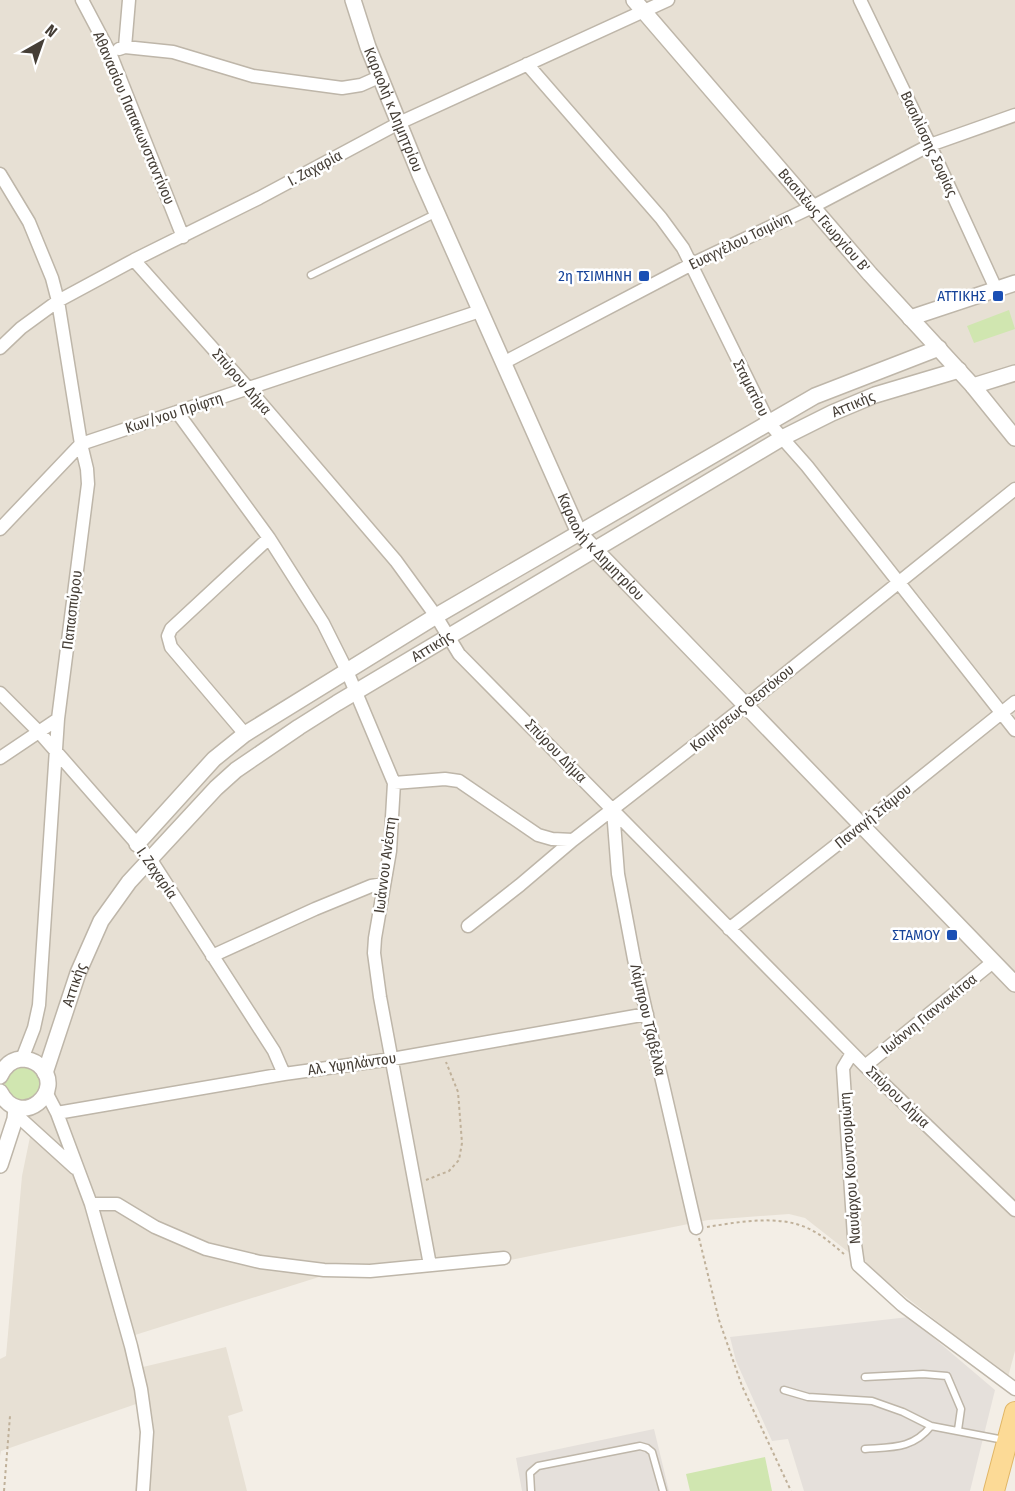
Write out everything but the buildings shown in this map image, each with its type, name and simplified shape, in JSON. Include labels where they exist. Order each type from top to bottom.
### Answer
[{"type":"main road","points":[[994,1491],[1005,1464],[1007,1440],[1015,1412]]},
{"type":"street","name":"Αθανασίου Παπακωνσταντίνου","points":[[82,0],[110,53],[183,237]]},
{"type":"street","points":[[125,47],[129,0]]},
{"type":"street","name":"Καραολή κ Δημητρίου","points":[[353,0],[379,77],[579,533],[1015,984]]},
{"type":"street","name":"Ι. Ζαχαρία","points":[[0,348],[21,328],[58,301],[134,261],[399,123],[527,64],[639,5],[668,0]]},
{"type":"street","name":"Βασιλίσσης Σοφίας","points":[[860,0],[996,289]]},
{"type":"street","name":"Βασιλέως Γεωργίου Β'","points":[[639,5],[812,207],[910,318],[974,386],[1015,438]]},
{"type":"street","points":[[110,53],[125,47],[173,52],[253,76],[342,88],[361,85],[379,77]]},
{"type":"street","name":"Σταματίου","points":[[527,64],[661,218],[683,248],[769,423],[807,465],[1015,730]]},
{"type":"street","name":"Ευαγγέλου Τσιμίνη","points":[[503,363],[690,265],[812,207],[930,145],[1015,115]]},
{"type":"street","name":"Παπασπύρου","points":[[0,174],[29,222],[52,278],[58,301],[88,484],[55,750],[39,1005],[34,1028],[22,1059]]},
{"type":"street","name":"Σπύρου Δήμα","points":[[134,261],[248,388],[396,561],[436,616],[459,654],[564,758],[852,1053],[1015,1210]]},
{"type":"street","points":[[910,318],[1015,283]]},
{"type":"street","name":"Κων/νου Πρίφτη","points":[[0,529],[81,444],[480,311]]},
{"type":"street","name":"Αττικής","points":[[137,844],[214,759],[245,734],[436,616],[815,396],[939,348]]},
{"type":"street","name":"Αττικής","points":[[45,1073],[78,973],[101,921],[129,882],[216,788],[236,770],[356,692],[782,438],[875,395],[959,370]]},
{"type":"street","points":[[974,386],[1015,373]]},
{"type":"street","name":"Ιωάννου Ανέστη","points":[[177,412],[268,538],[323,623],[347,671],[394,783],[390,851],[374,953],[380,997],[430,1265]]},
{"type":"street","name":"Κοιμήσεως Θεοτόκου","points":[[468,926],[1015,489]]},
{"type":"street","points":[[245,734],[171,647],[168,636],[171,629],[268,538]]},
{"type":"street","name":"Ι. Ζαχαρία","points":[[0,693],[39,732],[151,860],[274,1051],[284,1074]]},
{"type":"street","name":"Παναγή Στάμου","points":[[729,929],[1015,702]]},
{"type":"street","points":[[0,758],[58,719]]},
{"type":"street","points":[[394,783],[445,778],[459,781],[538,835],[552,839],[573,840]]},
{"type":"street","name":"Λάμπρου Τζαβέλλα","points":[[613,810],[618,874],[646,1014],[696,1228]]},
{"type":"street","points":[[213,956],[324,905],[371,886],[384,884]]},
{"type":"street","name":"Ιωάννη Γιαννακίτσα","points":[[865,1066],[993,962]]},
{"type":"street","name":"Αλ. Υψηλάντου","points":[[57,1113],[284,1074],[392,1059],[646,1014]]},
{"type":"street","name":"Ναυάρχου Κουντουριώτη","points":[[852,1053],[843,1068],[854,1237],[858,1265],[902,1305],[1015,1389]]},
{"type":"street","points":[[0,1076],[7,1065],[22,1059],[35,1063],[45,1073],[48,1085],[46,1092],[32,1107],[17,1108],[4,1100],[0,1092]]},
{"type":"street","points":[[46,1092],[57,1113],[76,1169],[91,1204],[131,1346],[141,1389],[147,1432],[143,1491]]},
{"type":"street","points":[[0,1165],[17,1108]]},
{"type":"street","points":[[17,1108],[21,1119],[76,1169]]},
{"type":"street","points":[[91,1204],[117,1204],[168,1232],[206,1249],[260,1262],[313,1269],[370,1271],[504,1258]]},
{"type":"lane","points":[[311,275],[437,213]]},
{"type":"lane","points":[[865,1377],[923,1374],[947,1376],[961,1409],[958,1430]]},
{"type":"lane","points":[[784,1390],[808,1397],[872,1401],[903,1412],[931,1426],[1007,1440]]},
{"type":"lane","points":[[865,1449],[908,1445],[925,1434],[931,1426]]},
{"type":"lane","points":[[531,1491],[530,1473],[538,1466],[640,1446],[652,1452],[663,1491]]},
{"type":"path","points":[[416,1184],[449,1171],[459,1160],[462,1143],[458,1092],[445,1060],[436,1051]]},
{"type":"path","points":[[792,1491],[742,1386],[719,1320],[696,1228],[736,1222],[792,1223],[821,1236],[858,1265]]},
{"type":"path","points":[[4,1491],[10,1416]]},
{"type":"shaded area","points":[[0,0],[1015,0],[1015,1351],[1008,1377],[805,1218],[789,1214],[708,1220],[506,1261],[319,1277],[135,1335],[143,1367],[226,1347],[243,1411],[228,1416],[247,1491],[135,1491],[140,1427],[136,1404],[1,1451],[0,1456],[0,1359],[6,1356],[22,1176],[30,1137],[0,1100]]},
{"type":"shaded area","points":[[909,1317],[995,1390],[970,1491],[804,1491],[788,1439],[772,1441],[736,1361],[730,1337]]},
{"type":"shaded area","points":[[654,1429],[669,1491],[522,1491],[516,1458]]},
{"type":"green space","points":[[1009,310],[1015,329],[974,343],[967,326]]},
{"type":"green space","points":[[19,1065],[32,1066],[43,1082],[36,1099],[17,1103],[4,1089],[5,1077]]},
{"type":"green space","points":[[765,1457],[772,1491],[690,1491],[686,1474]]},
{"type":"place","name":"2η ΤΣΙΜΗΝΗ","points":[[644,276]]},
{"type":"place","name":"ΑΤΤΙΚΗΣ","points":[[998,296]]},
{"type":"place","name":"ΣΤΑΜΟΥ","points":[[952,935]]}]
